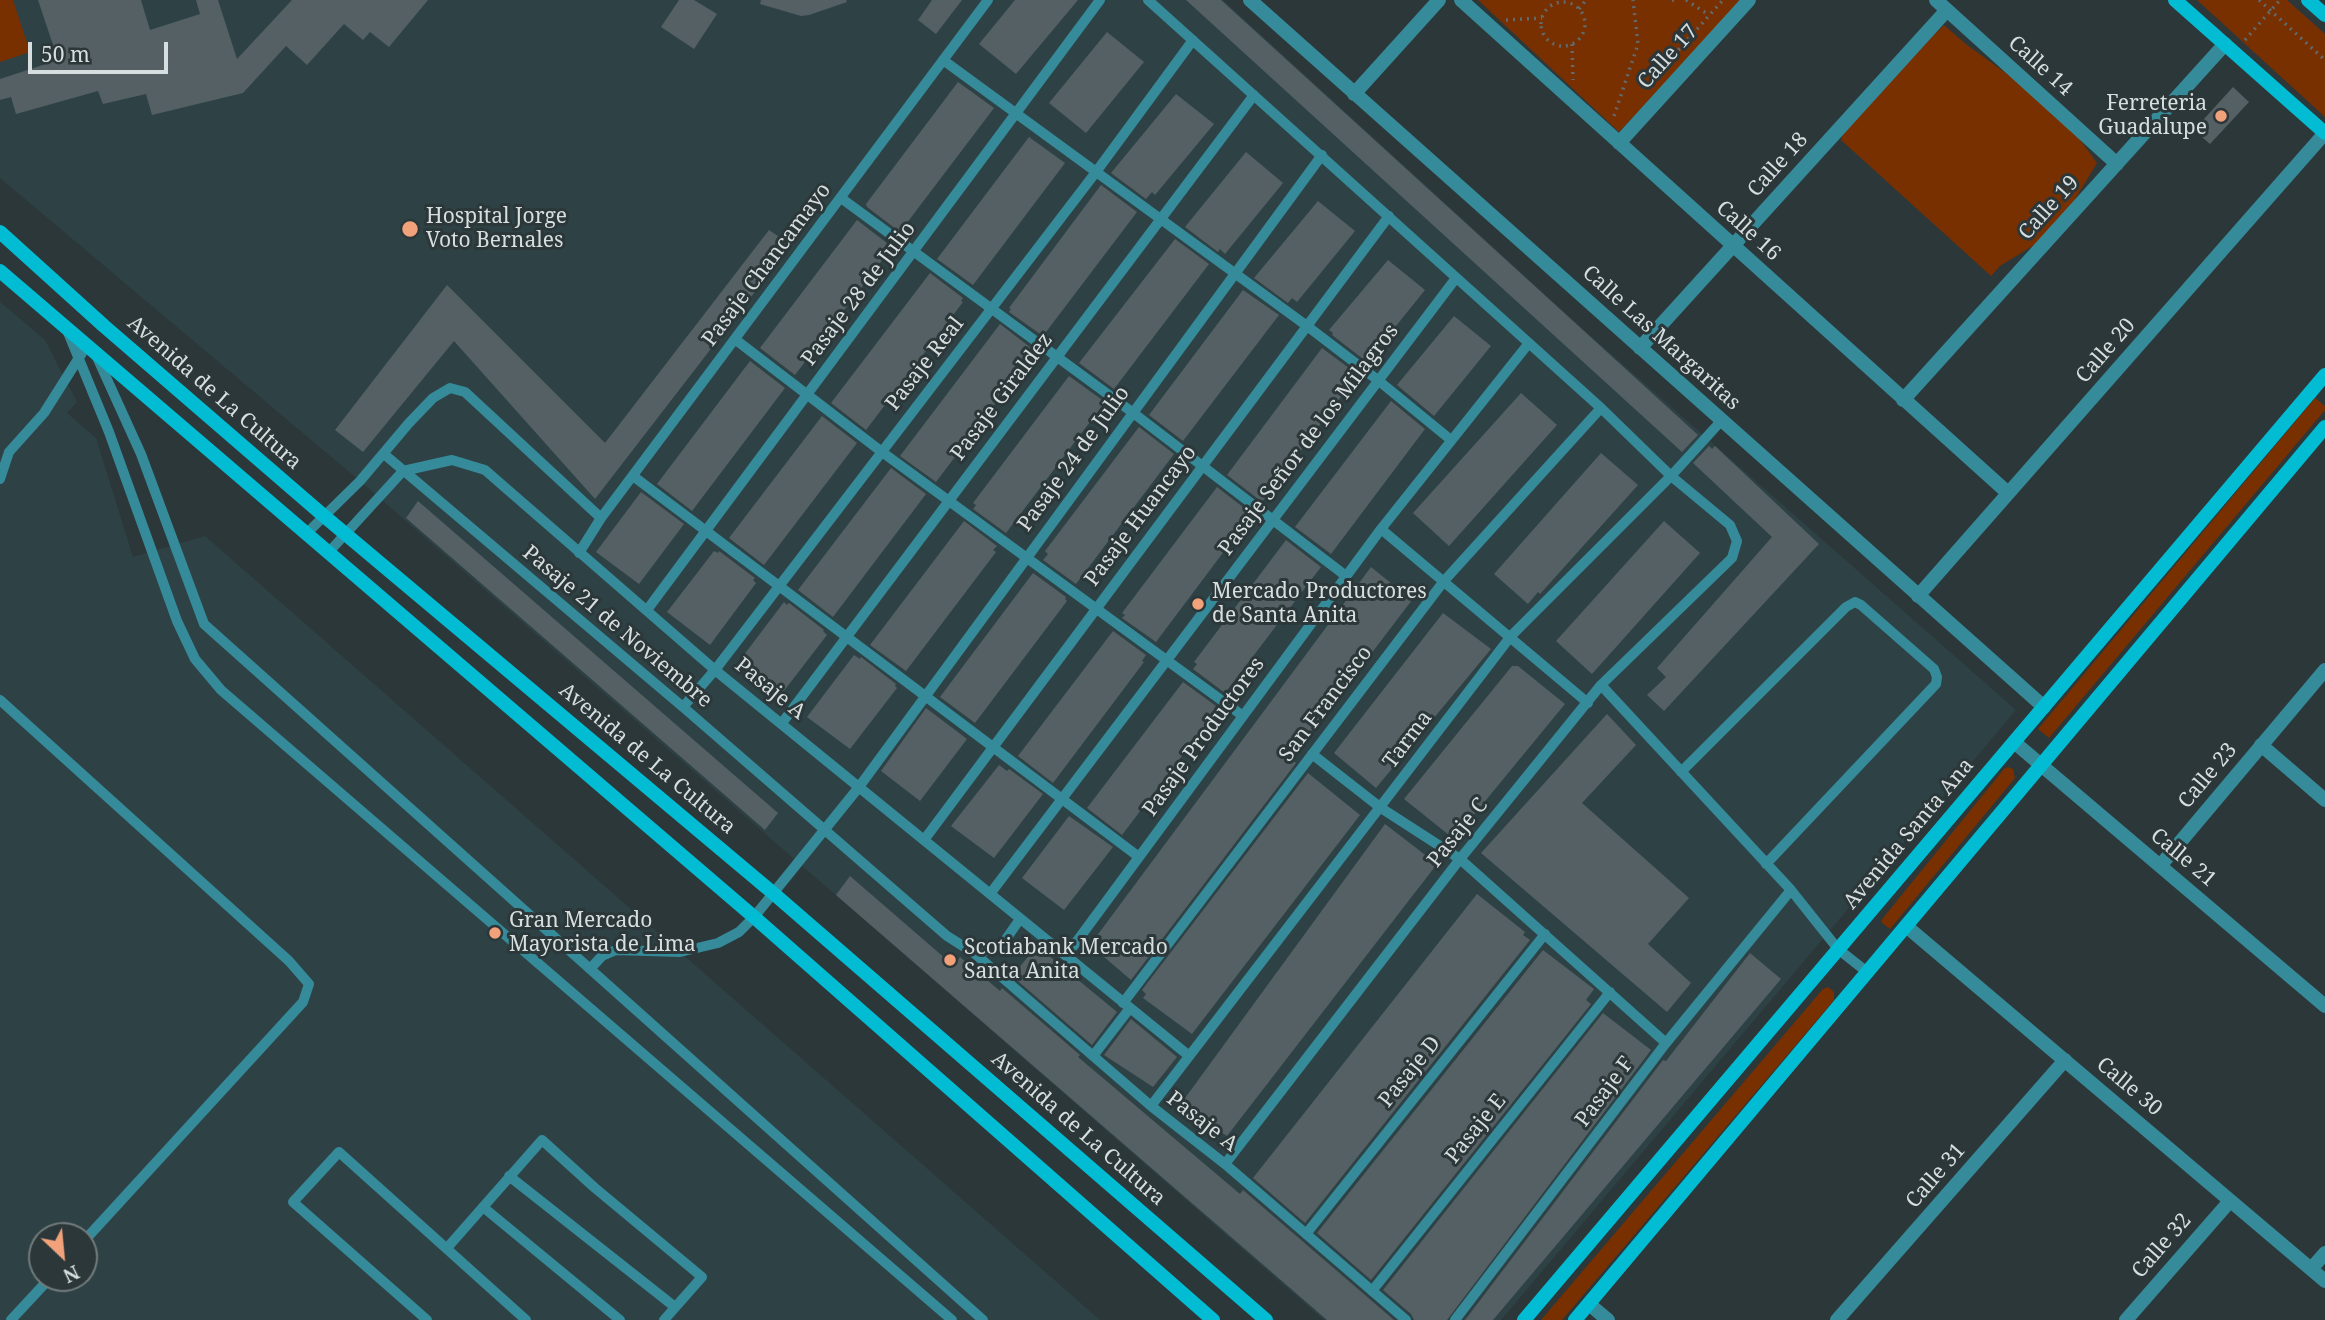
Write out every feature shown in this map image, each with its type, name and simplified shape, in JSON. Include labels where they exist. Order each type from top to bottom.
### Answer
[{"type":"main road","points":[[2175,0],[2325,133]]},
{"type":"main road","points":[[2308,0],[2325,15]]},
{"type":"main road","name":"Avenida de La Cultura","points":[[0,232],[104,326],[324,516],[774,893],[1266,1320]]},
{"type":"main road","points":[[0,271],[67,330],[87,352],[306,534],[754,918],[1213,1320]]},
{"type":"main road","points":[[87,352],[104,326]]},
{"type":"main road","name":"Avenida Santa Ana","points":[[1524,1320],[2325,375]]},
{"type":"main road","points":[[1576,1320],[2325,427]]},
{"type":"street","name":"Calle Las Margaritas","points":[[1251,0],[2044,707]]},
{"type":"street","points":[[1354,94],[1439,0]]},
{"type":"street","name":"Calle 16","points":[[1461,0],[2008,493]]},
{"type":"street","name":"Calle 17","points":[[1619,143],[1749,0]]},
{"type":"street","name":"Calle 14","points":[[1941,5],[2117,164]]},
{"type":"street","name":"Calle 18","points":[[1640,348],[1733,246],[1941,5]]},
{"type":"street","name":"Calle 19","points":[[1903,400],[2117,164],[2230,48]]},
{"type":"street","name":"Calle 20","points":[[1918,596],[2325,133]]},
{"type":"street","name":"Calle 23","points":[[2160,866],[2325,670]]},
{"type":"street","name":"Calle 21","points":[[2014,742],[2325,1006]]},
{"type":"street","name":"Calle 23","points":[[2261,745],[2325,800]]},
{"type":"street","name":"Calle 30","points":[[1906,926],[2325,1281]]},
{"type":"street","name":"Calle 31","points":[[1837,1320],[2066,1060]]},
{"type":"street","name":"Calle 32","points":[[2126,1320],[2230,1200]]},
{"type":"street","points":[[2311,1269],[2325,1253]]},
{"type":"street","points":[[1589,1304],[1608,1320]]},
{"type":"lane","name":"Pasaje Chancamayo","points":[[579,554],[601,518],[988,0]]},
{"type":"lane","name":"Pasaje 28 de Julio","points":[[647,610],[1018,114],[1100,0]]},
{"type":"lane","points":[[1148,0],[1529,342],[1671,476]]},
{"type":"lane","name":"Pasaje Real","points":[[683,707],[715,670],[992,309],[1193,40]]},
{"type":"lane","points":[[943,60],[1307,326],[1451,440]]},
{"type":"lane","name":"Pasaje Giraldez","points":[[782,723],[1254,95]]},
{"type":"lane","name":"Pasaje 24 de Julio","points":[[590,969],[602,956],[616,950],[680,952],[718,943],[739,932],[754,918],[859,787],[1322,155]]},
{"type":"lane","points":[[841,198],[1132,412],[1346,576]]},
{"type":"lane","name":"Pasaje Huancayo","points":[[924,840],[1389,216]]},
{"type":"lane","name":"Pasaje Señor de los Milagros","points":[[990,894],[1456,278]]},
{"type":"lane","points":[[736,340],[882,452],[1243,716]]},
{"type":"lane","name":"Pasaje Productores","points":[[1066,956],[1381,529],[1529,342]]},
{"type":"lane","points":[[0,479],[9,452],[44,413],[87,352]]},
{"type":"lane","points":[[87,352],[141,454],[204,624],[983,1320]]},
{"type":"lane","points":[[87,352],[109,432],[177,621],[195,659],[221,690],[953,1320]]},
{"type":"lane","points":[[306,534],[433,398],[450,388],[465,392],[601,518]]},
{"type":"lane","name":"San Francisco","points":[[1093,1056],[1127,1005],[1312,754],[1444,581],[1601,408]]},
{"type":"lane","name":"Tarma","points":[[1151,1106],[1511,636],[1671,476],[1722,421]]},
{"type":"lane","name":"Pasaje 21 de Noviembre","points":[[384,453],[947,936],[974,953]]},
{"type":"lane","name":"Pasaje A","points":[[403,471],[452,460],[485,470],[715,670],[1188,1055]]},
{"type":"lane","points":[[328,553],[403,471]]},
{"type":"lane","points":[[633,476],[778,587],[1063,797],[1139,857]]},
{"type":"lane","name":"Pasaje C","points":[[1225,1164],[1461,859],[1601,685],[1731,558],[1737,541],[1730,525],[1671,476]]},
{"type":"lane","points":[[1381,529],[1588,702]]},
{"type":"lane","points":[[1681,772],[1846,607],[1855,602],[1934,669],[1936,684],[1766,864]]},
{"type":"lane","points":[[1601,685],[1791,890],[1838,949],[1867,972]]},
{"type":"lane","points":[[0,700],[279,951],[309,984],[303,1002],[98,1226]]},
{"type":"lane","points":[[1312,754],[1381,808],[1461,859],[1666,1043]]},
{"type":"lane","name":"Pasaje F","points":[[1455,1320],[1666,1043],[1791,890]]},
{"type":"lane","points":[[974,953],[999,949],[1020,919]]},
{"type":"lane","name":"Pasaje D","points":[[1306,1234],[1545,934]]},
{"type":"lane","name":"Pasaje A","points":[[974,953],[1406,1320]]},
{"type":"lane","name":"Pasaje E","points":[[1372,1291],[1610,992]]},
{"type":"lane","points":[[447,1248],[540,1141],[545,1141],[595,1188],[702,1277],[664,1320]]},
{"type":"lane","points":[[427,1320],[293,1202],[339,1152],[526,1320]]},
{"type":"lane","points":[[509,1176],[675,1307]]},
{"type":"lane","points":[[483,1207],[620,1320]]},
{"type":"lane","points":[[11,1320],[37,1292]]},
{"type":"path","points":[[1579,9],[1586,0]]},
{"type":"path","points":[[1620,116],[1611,126],[1638,44],[1633,0]]},
{"type":"path","points":[[1672,0],[1678,0]]},
{"type":"path","points":[[1686,0],[1709,15]]},
{"type":"path","points":[[1647,86],[1723,0]]},
{"type":"path","points":[[2259,0],[2325,60]]},
{"type":"path","points":[[2230,48],[2280,0]]},
{"type":"path","points":[[1561,2],[1579,9],[1583,14],[1585,28],[1578,40],[1572,44],[1558,45],[1547,38],[1543,32],[1542,19],[1549,7],[1561,2]]},
{"type":"path","points":[[1509,30],[1499,20],[1542,19]]},
{"type":"path","points":[[1572,44],[1573,90]]},
{"type":"shaded area","name":"Mercado Productores de Santa Anita","points":[[0,0],[1223,0],[1585,331],[2016,710],[1501,1320],[1324,1320],[360,481],[0,178]]},
{"type":"shaded area","points":[[0,0],[13,0],[30,52],[0,62]]},
{"type":"shaded area","points":[[1478,0],[1742,0],[1619,132]]},
{"type":"shaded area","points":[[2197,0],[2287,0],[2325,34],[2325,117]]},
{"type":"shaded area","points":[[1944,25],[1967,45],[2060,112],[2097,163],[2055,232],[2000,266],[1991,276],[1841,140],[1849,117]]},
{"type":"shaded area","name":"Gran Mercado Mayorista de Lima","points":[[0,302],[45,340],[77,402],[67,413],[96,438],[133,557],[205,536],[1100,1320],[0,1320]]},
{"type":"shaded area","points":[[2315,398],[2325,406],[2325,410],[2049,738],[2038,729]]},
{"type":"shaded area","points":[[2008,767],[2013,769],[2015,778],[1890,929],[1881,922],[1883,918]]},
{"type":"shaded area","points":[[1828,987],[1834,992],[1834,1000],[1562,1320],[1541,1320],[1823,989]]},
{"type":"building","points":[[38,0],[141,0],[150,30],[200,14],[196,0],[218,0],[237,59],[292,0],[428,0],[389,47],[370,32],[363,40],[344,24],[307,65],[286,46],[243,93],[152,115],[146,94],[103,104],[98,91],[16,114],[11,97],[0,100],[0,79],[58,60]]},
{"type":"building","points":[[679,0],[694,0],[717,14],[694,49],[661,27]]},
{"type":"building","points":[[761,0],[847,2],[801,16],[760,4]]},
{"type":"building","points":[[932,0],[962,0],[936,34],[918,20]]},
{"type":"building","points":[[1015,0],[1078,0],[1016,74],[979,44]]},
{"type":"building","points":[[1186,0],[1221,0],[1698,435],[1682,452]]},
{"type":"building","points":[[1107,32],[1144,62],[1086,133],[1049,103]]},
{"type":"building","points":[[958,82],[994,108],[900,232],[866,204]]},
{"type":"building","name":"Ferreteria Guadalupe","points":[[2233,87],[2249,102],[2210,144],[2194,130]]},
{"type":"building","points":[[1176,94],[1214,124],[1155,195],[1152,192],[1146,199],[1111,173]]},
{"type":"building","points":[[1029,137],[1065,163],[973,285],[937,259]]},
{"type":"building","points":[[1246,152],[1283,183],[1225,254],[1220,249],[1218,252],[1185,227]]},
{"type":"building","points":[[1101,185],[1137,212],[1043,336],[1009,312],[1009,308]]},
{"type":"building","points":[[1318,201],[1355,231],[1297,302],[1292,298],[1288,303],[1254,278]]},
{"type":"building","points":[[857,220],[892,247],[795,375],[760,348]]},
{"type":"building","points":[[769,230],[791,245],[595,499],[454,341],[363,452],[335,430],[447,285],[605,443]]},
{"type":"building","points":[[1175,239],[1209,264],[1114,389],[1079,363]]},
{"type":"building","points":[[1388,260],[1425,290],[1367,362],[1329,330]]},
{"type":"building","points":[[930,273],[963,298],[963,302],[866,430],[831,403]]},
{"type":"building","points":[[1243,290],[1279,315],[1183,441],[1149,415]]},
{"type":"building","points":[[1454,316],[1491,346],[1434,416],[1397,385]]},
{"type":"building","points":[[1000,324],[1035,351],[936,482],[900,456]]},
{"type":"building","points":[[1322,348],[1357,374],[1262,502],[1227,475]]},
{"type":"building","points":[[750,361],[785,388],[692,511],[657,484]]},
{"type":"building","points":[[1069,376],[1105,402],[1006,533],[973,509],[976,505],[973,503]]},
{"type":"building","points":[[1521,393],[1557,425],[1449,546],[1413,513]]},
{"type":"building","points":[[1391,401],[1425,429],[1331,554],[1295,527]]},
{"type":"building","points":[[822,416],[857,443],[764,565],[729,538]]},
{"type":"building","points":[[1139,427],[1174,454],[1076,584],[1043,560],[1048,554],[1045,551]]},
{"type":"building","points":[[1709,446],[1712,449],[1715,446],[1819,544],[1664,711],[1647,695],[1666,677],[1657,668],[1772,537],[1693,463]]},
{"type":"building","points":[[1601,453],[1638,485],[1528,604],[1494,574]]},
{"type":"building","points":[[891,468],[926,494],[833,617],[798,590]]},
{"type":"building","points":[[1217,487],[1252,514],[1156,642],[1122,618],[1125,615],[1122,613]]},
{"type":"building","points":[[641,492],[684,524],[639,584],[596,552]]},
{"type":"building","points":[[418,501],[778,813],[765,830],[406,518]]},
{"type":"building","points":[[964,521],[997,546],[993,550],[996,552],[906,671],[870,645]]},
{"type":"building","points":[[1664,521],[1700,553],[1592,674],[1556,641]]},
{"type":"building","points":[[1286,540],[1321,567],[1225,693],[1193,669],[1197,664],[1194,662]]},
{"type":"building","points":[[714,551],[719,551],[755,578],[753,580],[756,583],[710,645],[667,612]]},
{"type":"building","points":[[1371,567],[1412,600],[1291,759],[1296,763],[1131,980],[1090,945]]},
{"type":"building","points":[[1033,573],[1066,597],[1067,601],[975,723],[940,697]]},
{"type":"building","points":[[784,602],[787,605],[789,603],[827,635],[780,696],[737,664]]},
{"type":"building","points":[[1443,613],[1491,649],[1376,788],[1334,753]]},
{"type":"building","points":[[1113,631],[1146,655],[1142,661],[1144,662],[1053,783],[1018,756]]},
{"type":"building","points":[[854,655],[860,659],[861,657],[896,684],[897,688],[850,749],[807,717]]},
{"type":"building","points":[[1512,666],[1518,666],[1565,704],[1454,839],[1404,799]]},
{"type":"building","points":[[1183,682],[1216,706],[1216,711],[1122,835],[1087,808]]},
{"type":"building","points":[[926,708],[967,739],[920,801],[881,771]]},
{"type":"building","points":[[1607,714],[1636,745],[1582,803],[1689,898],[1648,944],[1691,983],[1667,1012],[1481,853]]},
{"type":"building","points":[[999,765],[1007,771],[1009,769],[1043,794],[994,858],[951,826]]},
{"type":"building","points":[[1308,773],[1360,815],[1192,1034],[1143,998],[1146,994],[1142,990]]},
{"type":"building","points":[[1069,816],[1113,847],[1064,910],[1022,878]]},
{"type":"building","points":[[1385,824],[1437,864],[1227,1136],[1180,1105]]},
{"type":"building","points":[[850,876],[954,966],[960,957],[1000,991],[1002,988],[1080,1055],[1078,1057],[1240,1194],[1243,1190],[1394,1320],[1327,1320],[836,895]]},
{"type":"building","points":[[1477,894],[1525,932],[1523,935],[1530,940],[1305,1223],[1253,1178]]},
{"type":"building","points":[[1037,946],[1117,1012],[1092,1045],[1012,976]]},
{"type":"building","points":[[1543,950],[1594,989],[1586,1000],[1591,1004],[1371,1280],[1317,1233]]},
{"type":"building","points":[[1750,953],[1781,979],[1493,1320],[1465,1320],[1663,1060],[1666,1061]]},
{"type":"building","points":[[1603,1013],[1651,1050],[1447,1320],[1414,1320],[1411,1314],[1383,1290]]},
{"type":"building","points":[[1131,1019],[1177,1057],[1153,1087],[1104,1055]]},
{"type":"place","name":"Ferreteria Guadalupe","points":[[2221,116]]},
{"type":"place","name":"Hospital Jorge Voto Bernales","points":[[410,229]]},
{"type":"place","name":"Mercado Productores de Santa Anita","points":[[1198,604]]},
{"type":"place","name":"Gran Mercado Mayorista de Lima","points":[[495,933]]},
{"type":"place","name":"Scotiabank Mercado Santa Anita","points":[[950,960]]}]
